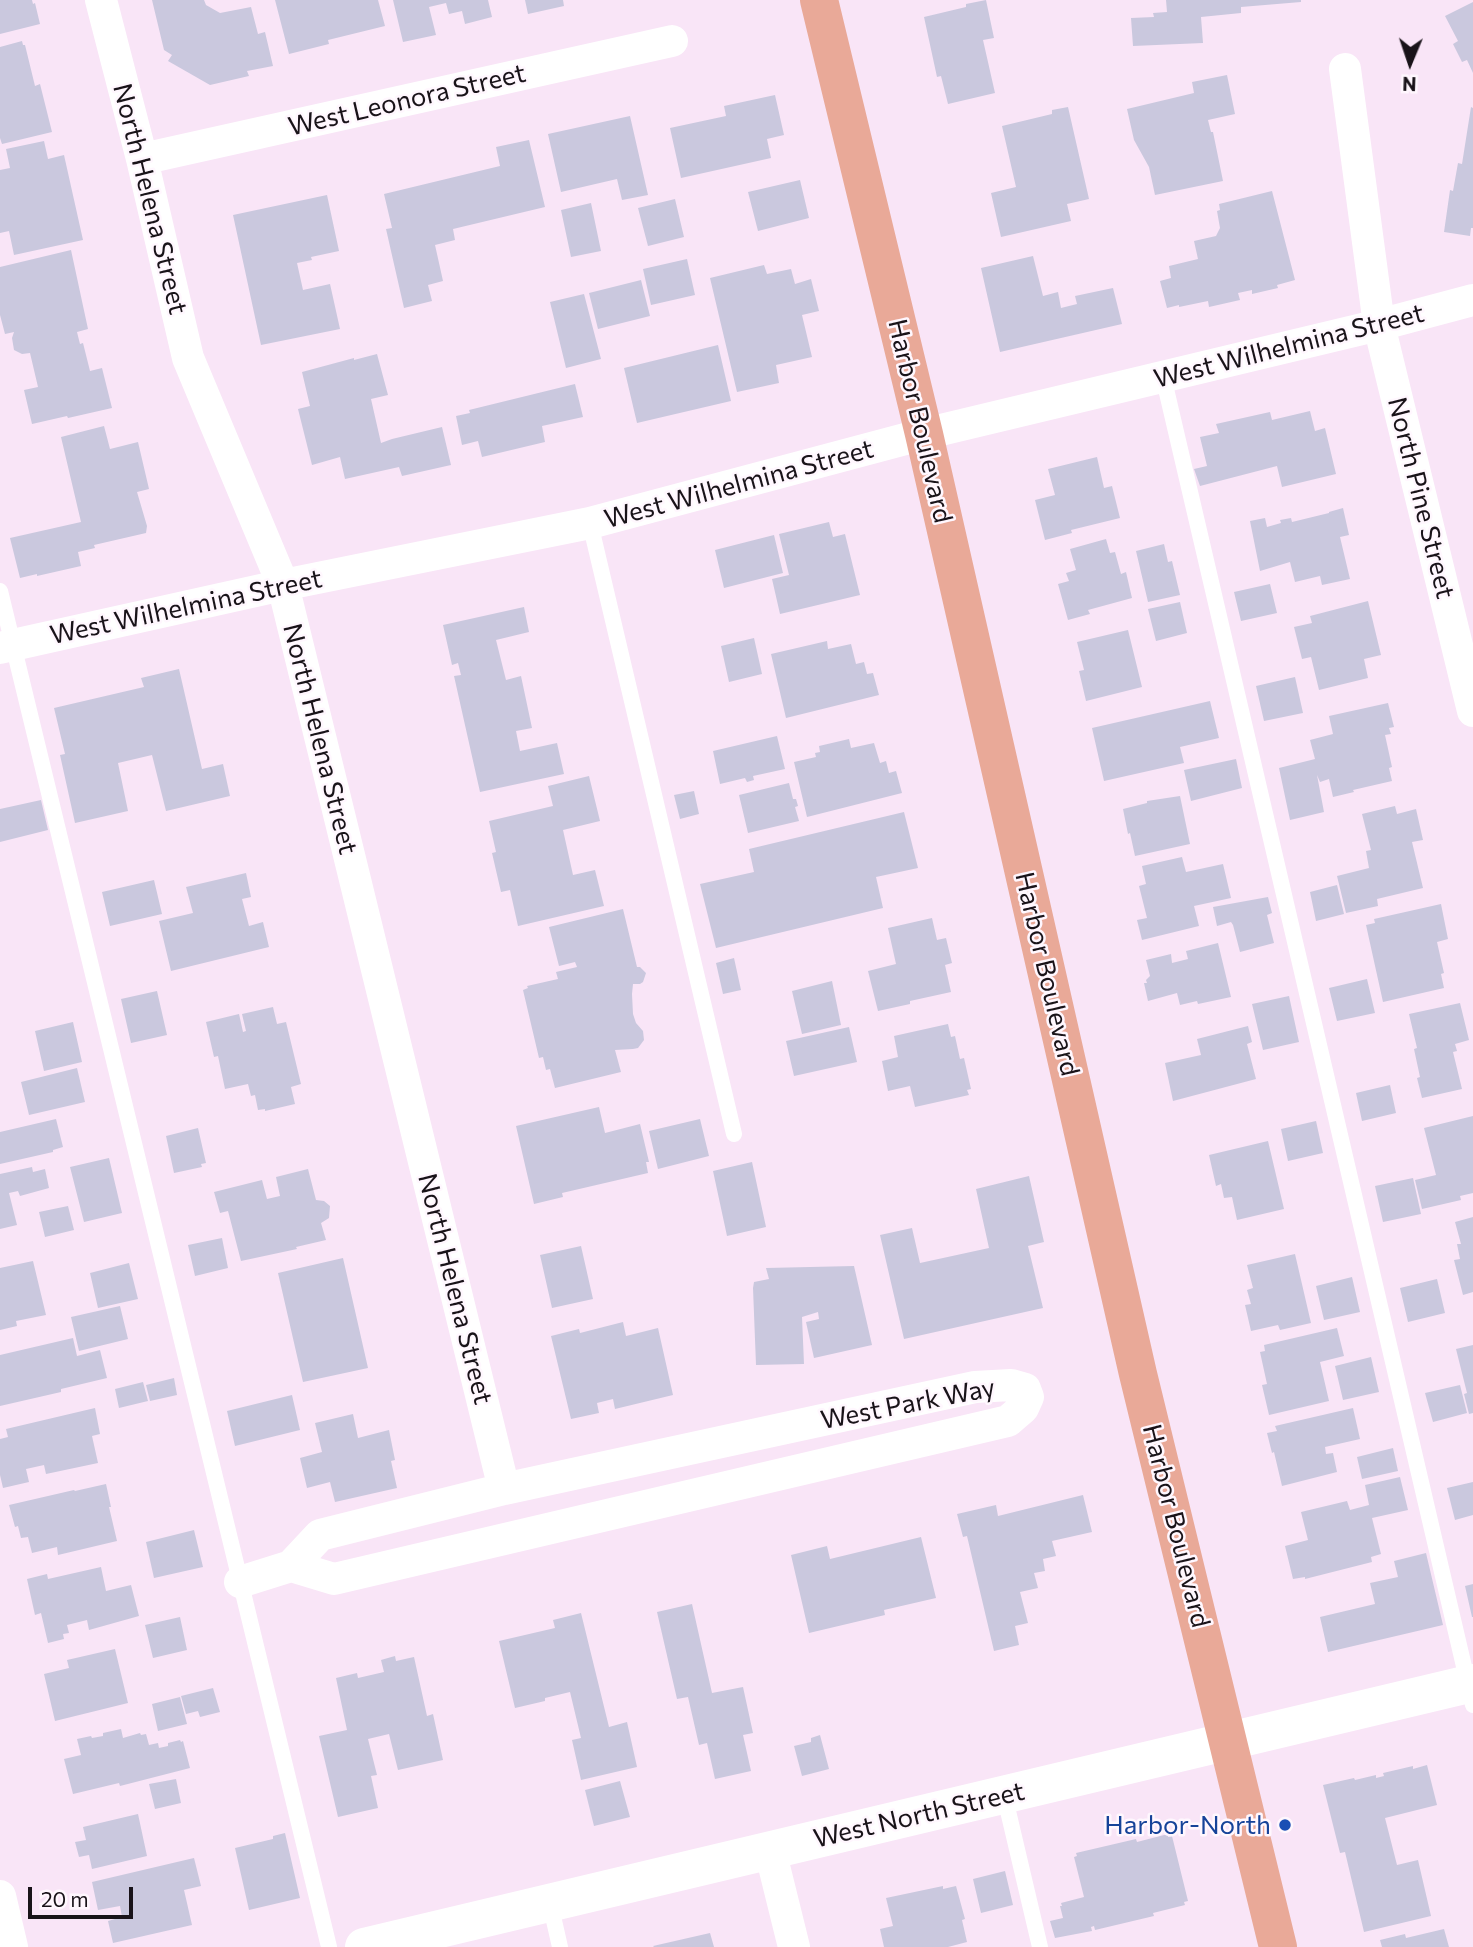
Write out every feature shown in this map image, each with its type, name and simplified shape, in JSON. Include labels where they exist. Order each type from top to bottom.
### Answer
[{"type":"main road","name":"Harbor Boulevard","points":[[819,0],[924,434],[1135,1360],[1278,1947]]},
{"type":"street","name":"North Helena Street","points":[[101,0],[142,159],[188,358],[283,585],[504,1489]]},
{"type":"street","name":"West Leonora Street","points":[[142,159],[672,41]]},
{"type":"street","name":"North Pine Street","points":[[1345,69],[1379,326],[1473,711]]},
{"type":"street","name":"West Wilhelmina Street","points":[[6,647],[283,585],[590,523],[924,434],[1379,326],[1473,300]]},
{"type":"street","name":"West Park Way","points":[[240,1582],[290,1566],[320,1535],[504,1489],[975,1387],[1011,1385],[1025,1389],[1028,1397],[1023,1408],[1008,1421],[334,1579],[290,1566]]},
{"type":"street","name":"West North Street","points":[[364,1947],[1228,1741],[1471,1691]]},
{"type":"street","points":[[770,1850],[794,1947]]},
{"type":"street","points":[[0,1896],[12,1947]]},
{"type":"lane","points":[[1163,376],[1471,1691]]},
{"type":"lane","points":[[590,523],[734,1134]]},
{"type":"lane","points":[[0,592],[6,647],[329,1947]]},
{"type":"lane","points":[[1004,1794],[1040,1947]]},
{"type":"lane","points":[[550,1903],[560,1947]]},
{"type":"building","points":[[0,0],[32,0],[40,24],[0,34]]},
{"type":"building","points":[[152,0],[204,0],[206,5],[220,13],[251,7],[258,34],[265,32],[273,66],[247,71],[249,76],[210,85],[168,61],[172,55],[164,50]]},
{"type":"building","points":[[275,0],[378,0],[385,26],[328,40],[329,44],[289,54]]},
{"type":"building","points":[[393,0],[488,0],[492,17],[465,24],[462,11],[449,14],[446,3],[429,7],[436,35],[403,42]]},
{"type":"building","points":[[525,0],[563,0],[564,6],[528,14]]},
{"type":"building","points":[[986,0],[994,38],[983,40],[995,93],[948,104],[941,76],[937,77],[924,17]]},
{"type":"building","points":[[1166,0],[1301,2],[1241,7],[1241,13],[1201,17],[1203,43],[1133,46],[1131,18],[1154,17],[1153,13],[1167,12]]},
{"type":"building","points":[[1473,2],[1473,73],[1467,60],[1462,62],[1453,44],[1458,41],[1445,16]]},
{"type":"building","points":[[22,41],[35,86],[40,84],[52,132],[2,144],[0,47]]},
{"type":"building","points":[[1227,75],[1235,114],[1208,120],[1223,181],[1155,195],[1149,167],[1134,140],[1127,109],[1194,93],[1192,82]]},
{"type":"building","points":[[775,95],[784,135],[767,139],[771,158],[681,178],[670,128],[726,116],[724,106]]},
{"type":"building","points":[[1068,107],[1089,199],[1067,204],[1071,221],[1001,237],[991,193],[1016,187],[1002,126],[1052,114],[1052,110]]},
{"type":"building","points":[[1471,107],[1473,228],[1470,236],[1444,232],[1450,190],[1453,191],[1458,163],[1462,164]]},
{"type":"building","points":[[630,116],[648,195],[622,200],[617,179],[561,192],[548,134]]},
{"type":"building","points":[[529,140],[545,207],[453,229],[455,240],[435,245],[443,281],[428,285],[432,301],[404,308],[386,229],[392,228],[384,194],[500,166],[496,147]]},
{"type":"building","points":[[44,141],[48,159],[64,155],[83,240],[14,255],[9,231],[0,233],[0,170],[10,168],[6,149]]},
{"type":"building","points":[[800,180],[809,218],[758,231],[748,192]]},
{"type":"building","points":[[1272,191],[1295,280],[1277,285],[1278,288],[1252,294],[1252,290],[1238,293],[1240,300],[1209,307],[1208,301],[1167,308],[1160,281],[1171,278],[1169,266],[1198,259],[1194,241],[1216,236],[1220,228],[1217,211],[1220,210],[1219,204]]},
{"type":"building","points":[[327,195],[339,251],[297,263],[303,290],[330,284],[340,329],[261,345],[233,215]]},
{"type":"building","points":[[675,199],[684,237],[648,246],[638,208]]},
{"type":"building","points":[[591,203],[601,251],[571,257],[561,210]]},
{"type":"building","points":[[71,250],[88,329],[77,332],[80,344],[83,343],[90,371],[102,368],[112,408],[32,424],[24,390],[38,387],[30,353],[22,354],[14,350],[14,332],[5,334],[0,315],[0,267]]},
{"type":"building","points":[[1033,256],[1043,296],[1058,292],[1061,308],[1077,304],[1075,296],[1113,288],[1122,324],[1000,352],[981,268]]},
{"type":"building","points":[[687,259],[695,295],[651,305],[643,269]]},
{"type":"building","points":[[764,265],[767,274],[791,269],[795,284],[811,279],[819,311],[802,315],[812,357],[776,365],[779,383],[737,392],[710,278]]},
{"type":"building","points":[[641,280],[650,316],[598,329],[589,293]]},
{"type":"building","points":[[584,294],[601,359],[566,368],[550,302]]},
{"type":"building","points":[[718,345],[731,401],[637,423],[624,368]]},
{"type":"building","points":[[377,354],[388,395],[371,399],[381,443],[442,427],[451,465],[402,476],[399,467],[345,479],[340,457],[312,465],[298,409],[310,406],[302,372]]},
{"type":"building","points":[[575,384],[583,417],[542,426],[545,442],[482,457],[478,441],[462,445],[456,416],[470,413],[469,410]]},
{"type":"building","points":[[1310,411],[1315,431],[1325,428],[1336,474],[1282,487],[1277,466],[1200,486],[1194,469],[1207,466],[1200,437],[1219,433],[1216,424],[1270,412],[1272,420]]},
{"type":"building","points":[[104,426],[110,449],[138,442],[149,489],[137,492],[147,526],[146,533],[94,545],[95,548],[78,552],[81,566],[20,578],[10,538],[81,522],[61,437]]},
{"type":"building","points":[[1097,457],[1104,488],[1112,486],[1120,518],[1071,530],[1072,533],[1045,540],[1035,500],[1055,495],[1048,469]]},
{"type":"building","points":[[1343,508],[1349,535],[1340,537],[1350,579],[1322,585],[1320,576],[1295,582],[1290,562],[1260,571],[1250,521],[1265,518],[1267,527],[1281,523],[1280,520],[1291,518],[1292,522]]},
{"type":"building","points":[[829,522],[833,537],[845,534],[860,595],[780,614],[772,579],[789,575],[779,534]]},
{"type":"building","points":[[774,535],[783,573],[724,588],[715,550]]},
{"type":"building","points":[[1106,539],[1110,553],[1115,552],[1121,574],[1126,572],[1132,598],[1088,610],[1090,614],[1068,620],[1058,584],[1069,581],[1066,573],[1076,570],[1070,549]]},
{"type":"building","points":[[1164,544],[1168,562],[1172,561],[1180,595],[1148,602],[1136,551]]},
{"type":"building","points":[[1270,584],[1277,613],[1241,621],[1234,592]]},
{"type":"building","points":[[1368,601],[1381,655],[1364,659],[1368,678],[1319,690],[1311,657],[1302,659],[1294,627],[1312,623],[1310,616]]},
{"type":"building","points":[[1180,602],[1187,633],[1156,641],[1148,609]]},
{"type":"building","points":[[524,607],[529,632],[496,640],[506,680],[521,676],[532,728],[516,731],[520,751],[557,743],[564,774],[480,792],[454,676],[461,675],[458,663],[452,665],[443,625]]},
{"type":"building","points":[[1128,630],[1142,687],[1086,701],[1079,671],[1084,670],[1077,642]]},
{"type":"building","points":[[754,638],[762,674],[729,682],[721,646]]},
{"type":"building","points":[[827,641],[828,649],[851,644],[856,664],[864,662],[867,674],[873,673],[879,695],[786,718],[771,654]]},
{"type":"building","points":[[179,669],[202,769],[223,764],[230,796],[166,811],[152,755],[118,763],[128,811],[75,823],[60,755],[65,754],[54,708],[144,687],[141,678]]},
{"type":"building","points":[[1295,677],[1303,713],[1264,721],[1256,686]]},
{"type":"building","points":[[1210,701],[1219,738],[1180,747],[1184,763],[1104,781],[1092,728]]},
{"type":"building","points":[[1388,703],[1394,727],[1389,728],[1391,734],[1385,735],[1392,767],[1389,768],[1392,781],[1333,797],[1329,779],[1320,782],[1317,775],[1324,812],[1290,820],[1279,768],[1315,759],[1310,740],[1333,734],[1329,716]]},
{"type":"building","points":[[777,736],[785,769],[753,776],[754,780],[747,782],[745,778],[720,784],[713,751]]},
{"type":"building","points":[[849,739],[851,748],[874,743],[880,763],[886,761],[889,773],[896,771],[902,793],[807,817],[794,762],[816,757],[815,753],[820,752],[819,746]]},
{"type":"building","points":[[1236,759],[1242,788],[1191,801],[1184,770]]},
{"type":"building","points":[[589,776],[600,821],[563,830],[573,875],[595,870],[604,906],[518,926],[510,890],[501,892],[492,853],[496,852],[489,821],[553,806],[548,786]]},
{"type":"building","points":[[789,783],[793,799],[796,799],[798,806],[795,807],[799,821],[748,833],[739,795]]},
{"type":"building","points":[[694,791],[699,814],[680,819],[674,795]]},
{"type":"building","points":[[1180,796],[1190,844],[1135,856],[1123,809],[1147,801]]},
{"type":"building","points":[[41,800],[48,830],[0,842],[0,809]]},
{"type":"building","points":[[1395,806],[1397,814],[1416,809],[1423,840],[1412,842],[1423,888],[1377,899],[1378,906],[1346,913],[1337,876],[1369,868],[1366,851],[1371,850],[1362,814]]},
{"type":"building","points":[[904,812],[918,868],[876,877],[883,908],[716,948],[700,884],[754,872],[749,849]]},
{"type":"building","points":[[1182,857],[1186,872],[1223,864],[1231,898],[1194,906],[1199,926],[1142,940],[1137,920],[1147,918],[1139,886],[1146,884],[1142,866]]},
{"type":"building","points":[[246,873],[251,897],[242,899],[249,926],[263,922],[269,947],[171,971],[159,921],[193,913],[186,887]]},
{"type":"building","points":[[154,880],[162,914],[110,926],[102,892]]},
{"type":"building","points":[[1337,885],[1344,914],[1316,921],[1310,892]]},
{"type":"building","points":[[1268,897],[1272,913],[1267,915],[1274,943],[1240,952],[1233,925],[1231,922],[1217,926],[1213,907]]},
{"type":"building","points":[[1441,904],[1448,939],[1437,942],[1444,973],[1441,974],[1444,988],[1383,1002],[1366,925],[1375,923],[1374,919]]},
{"type":"building","points":[[623,909],[637,967],[646,973],[643,982],[633,984],[632,994],[633,1014],[643,1031],[644,1040],[638,1048],[615,1050],[621,1072],[555,1088],[550,1069],[546,1070],[543,1057],[539,1058],[523,990],[528,988],[527,986],[558,979],[556,972],[577,967],[575,962],[559,966],[549,927]]},
{"type":"building","points":[[932,918],[937,940],[946,938],[952,963],[945,965],[951,992],[878,1011],[868,971],[896,964],[888,928]]},
{"type":"building","points":[[1218,943],[1231,997],[1180,1005],[1177,993],[1148,1001],[1144,983],[1147,983],[1146,980],[1150,976],[1146,960],[1171,954],[1172,963],[1188,959],[1186,951]]},
{"type":"building","points":[[734,958],[741,990],[723,994],[716,963]]},
{"type":"building","points":[[1367,979],[1375,1013],[1337,1021],[1329,988]]},
{"type":"building","points":[[832,981],[841,1025],[802,1034],[792,991]]},
{"type":"building","points":[[157,991],[167,1035],[131,1043],[121,999]]},
{"type":"building","points":[[1289,996],[1299,1042],[1263,1050],[1252,1004]]},
{"type":"building","points":[[1460,1003],[1469,1040],[1455,1044],[1457,1051],[1453,1052],[1462,1089],[1422,1098],[1414,1049],[1417,1048],[1409,1014]]},
{"type":"building","points":[[273,1007],[277,1024],[286,1022],[301,1084],[291,1087],[295,1104],[265,1111],[258,1110],[255,1095],[251,1096],[248,1084],[225,1089],[218,1056],[214,1057],[206,1022],[239,1014],[243,1032],[246,1031],[242,1014]]},
{"type":"building","points":[[73,1022],[82,1062],[44,1071],[35,1031]]},
{"type":"building","points":[[948,1024],[951,1037],[955,1036],[960,1059],[964,1058],[971,1089],[967,1090],[969,1095],[915,1107],[910,1086],[888,1091],[882,1061],[898,1057],[894,1036]]},
{"type":"building","points":[[1248,1026],[1252,1042],[1247,1044],[1256,1079],[1173,1101],[1165,1063],[1201,1055],[1197,1039]]},
{"type":"building","points":[[849,1027],[857,1062],[794,1076],[786,1041]]},
{"type":"building","points":[[77,1068],[85,1102],[29,1115],[21,1082]]},
{"type":"building","points":[[1390,1085],[1396,1113],[1362,1121],[1356,1093]]},
{"type":"building","points":[[599,1107],[605,1133],[640,1124],[649,1162],[646,1162],[648,1173],[562,1193],[563,1197],[534,1204],[516,1126]]},
{"type":"building","points":[[1473,1116],[1473,1193],[1460,1196],[1461,1200],[1422,1209],[1415,1180],[1436,1175],[1424,1128]]},
{"type":"building","points":[[56,1119],[63,1147],[53,1152],[0,1164],[0,1132]]},
{"type":"building","points":[[700,1119],[709,1156],[658,1169],[649,1131]]},
{"type":"building","points":[[1316,1121],[1323,1153],[1288,1161],[1281,1129]]},
{"type":"building","points":[[198,1128],[206,1163],[201,1164],[202,1167],[174,1173],[166,1136]]},
{"type":"building","points":[[1268,1141],[1284,1209],[1237,1220],[1232,1197],[1224,1198],[1221,1184],[1216,1186],[1209,1155]]},
{"type":"building","points":[[109,1158],[122,1213],[84,1222],[70,1167]]},
{"type":"building","points":[[752,1162],[766,1227],[727,1236],[713,1171]]},
{"type":"building","points":[[32,1167],[33,1172],[45,1169],[49,1188],[20,1196],[18,1191],[9,1193],[17,1225],[0,1229],[0,1174]]},
{"type":"building","points":[[308,1169],[316,1200],[324,1201],[330,1206],[329,1218],[321,1223],[326,1240],[241,1261],[228,1211],[220,1213],[214,1192],[262,1180],[267,1199],[280,1196],[276,1177]]},
{"type":"building","points":[[1029,1176],[1044,1242],[1028,1246],[1043,1308],[904,1339],[880,1235],[912,1228],[920,1263],[989,1248],[976,1189]]},
{"type":"building","points":[[1413,1178],[1421,1214],[1383,1222],[1375,1186]]},
{"type":"building","points":[[68,1206],[74,1230],[45,1237],[39,1212]]},
{"type":"building","points":[[1473,1217],[1473,1292],[1463,1295],[1454,1260],[1460,1259],[1457,1244],[1461,1244],[1455,1222]]},
{"type":"building","points":[[222,1238],[228,1268],[195,1276],[188,1245]]},
{"type":"building","points":[[581,1246],[593,1299],[552,1308],[540,1255]]},
{"type":"building","points":[[1295,1254],[1311,1323],[1280,1330],[1278,1325],[1251,1331],[1245,1305],[1251,1304],[1247,1290],[1253,1288],[1247,1265]]},
{"type":"building","points":[[343,1258],[368,1368],[303,1382],[278,1273]]},
{"type":"building","points":[[33,1261],[46,1315],[16,1321],[17,1326],[0,1330],[0,1268]]},
{"type":"building","points":[[129,1263],[138,1299],[98,1308],[90,1273]]},
{"type":"building","points":[[854,1266],[872,1345],[814,1358],[806,1322],[819,1319],[818,1312],[802,1317],[804,1364],[756,1365],[753,1288],[754,1282],[769,1279],[766,1268]]},
{"type":"building","points":[[1352,1277],[1360,1312],[1324,1320],[1316,1286]]},
{"type":"building","points":[[1437,1279],[1445,1313],[1408,1322],[1400,1288]]},
{"type":"building","points":[[120,1306],[128,1339],[79,1351],[71,1317]]},
{"type":"building","points":[[623,1322],[626,1336],[658,1328],[673,1395],[615,1409],[613,1399],[597,1403],[599,1413],[571,1419],[551,1336],[579,1329],[580,1333]]},
{"type":"building","points":[[1337,1328],[1344,1356],[1320,1362],[1329,1401],[1269,1415],[1262,1385],[1267,1384],[1260,1352],[1265,1351],[1264,1345]]},
{"type":"building","points":[[73,1338],[77,1356],[100,1350],[107,1378],[0,1406],[0,1355]]},
{"type":"building","points":[[1473,1345],[1473,1413],[1469,1414],[1464,1394],[1467,1393],[1456,1349]]},
{"type":"building","points":[[1371,1357],[1379,1392],[1343,1400],[1335,1366]]},
{"type":"building","points":[[174,1378],[177,1395],[150,1401],[146,1385]]},
{"type":"building","points":[[143,1382],[148,1401],[119,1408],[115,1389]]},
{"type":"building","points":[[1460,1385],[1467,1413],[1433,1422],[1425,1393]]},
{"type":"building","points":[[292,1395],[300,1430],[235,1446],[227,1411]]},
{"type":"building","points":[[95,1408],[100,1434],[92,1436],[98,1463],[46,1474],[44,1465],[26,1469],[29,1482],[3,1488],[0,1475],[0,1439],[8,1437],[6,1429]]},
{"type":"building","points":[[1353,1408],[1360,1439],[1325,1447],[1326,1454],[1333,1453],[1337,1472],[1282,1486],[1267,1433],[1277,1431],[1275,1426]]},
{"type":"building","points":[[353,1414],[358,1438],[389,1430],[395,1460],[391,1461],[397,1488],[335,1502],[330,1482],[307,1488],[300,1458],[322,1452],[315,1423]]},
{"type":"building","points":[[1393,1448],[1398,1471],[1362,1479],[1357,1457]]},
{"type":"building","points":[[1400,1477],[1408,1510],[1372,1518],[1381,1554],[1371,1557],[1372,1562],[1305,1579],[1293,1579],[1285,1546],[1308,1540],[1301,1512],[1347,1501],[1350,1510],[1369,1505],[1365,1485]]},
{"type":"building","points":[[1473,1482],[1473,1515],[1455,1520],[1447,1488]]},
{"type":"building","points":[[106,1484],[117,1541],[58,1555],[57,1547],[32,1553],[28,1537],[21,1538],[18,1526],[15,1527],[9,1505]]},
{"type":"building","points":[[1083,1495],[1092,1532],[1052,1541],[1056,1556],[1043,1559],[1045,1571],[1034,1573],[1038,1588],[1020,1592],[1028,1623],[1015,1626],[1019,1645],[994,1651],[967,1536],[963,1537],[957,1514],[996,1505],[998,1516]]},
{"type":"building","points":[[194,1530],[203,1567],[154,1578],[146,1542]]},
{"type":"building","points":[[921,1537],[936,1598],[884,1610],[885,1615],[809,1633],[791,1555],[827,1546],[830,1559]]},
{"type":"building","points":[[1426,1553],[1443,1625],[1328,1652],[1320,1617],[1375,1604],[1370,1583],[1398,1577],[1394,1561]]},
{"type":"building","points":[[101,1567],[106,1591],[131,1585],[139,1616],[89,1630],[87,1620],[67,1625],[69,1633],[63,1634],[64,1639],[48,1643],[41,1613],[35,1615],[27,1579],[47,1574],[48,1579]]},
{"type":"building","points":[[1473,1584],[1473,1617],[1472,1617],[1465,1586]]},
{"type":"building","points":[[692,1604],[712,1693],[743,1687],[753,1733],[743,1735],[751,1771],[715,1779],[707,1743],[699,1745],[688,1697],[677,1699],[657,1612]]},
{"type":"building","points":[[581,1613],[609,1727],[627,1722],[637,1767],[581,1780],[572,1740],[581,1738],[570,1692],[515,1708],[499,1641],[555,1628],[553,1620]]},
{"type":"building","points":[[180,1617],[187,1650],[153,1658],[145,1625]]},
{"type":"building","points":[[115,1649],[128,1703],[55,1721],[44,1674],[69,1668],[67,1660]]},
{"type":"building","points":[[395,1656],[396,1661],[414,1657],[427,1716],[433,1714],[443,1760],[398,1770],[389,1734],[368,1739],[377,1775],[371,1776],[378,1808],[338,1817],[319,1736],[347,1730],[336,1678],[357,1673],[358,1678],[384,1672],[381,1660]]},
{"type":"building","points":[[213,1688],[220,1712],[200,1717],[198,1711],[186,1714],[181,1696]]},
{"type":"building","points":[[180,1697],[187,1724],[158,1731],[152,1704]]},
{"type":"building","points":[[121,1729],[123,1738],[146,1734],[149,1745],[158,1743],[159,1748],[168,1746],[168,1743],[183,1741],[190,1768],[120,1786],[119,1783],[73,1794],[64,1759],[81,1755],[77,1739],[103,1736],[103,1733]]},
{"type":"building","points":[[820,1735],[829,1769],[802,1776],[794,1746],[811,1742],[811,1738]]},
{"type":"building","points":[[1427,1765],[1437,1805],[1385,1818],[1397,1865],[1418,1860],[1431,1916],[1364,1932],[1345,1852],[1340,1853],[1323,1785],[1376,1775],[1376,1778],[1384,1776],[1383,1773]]},
{"type":"building","points":[[176,1779],[181,1803],[155,1809],[149,1784]]},
{"type":"building","points":[[620,1781],[630,1817],[594,1826],[585,1790]]},
{"type":"building","points":[[138,1814],[147,1856],[92,1869],[89,1855],[79,1857],[75,1842],[86,1840],[83,1827]]},
{"type":"building","points":[[285,1833],[300,1898],[249,1910],[235,1848],[273,1839],[273,1836]]},
{"type":"building","points":[[1168,1834],[1168,1837],[1172,1836],[1188,1901],[1184,1902],[1185,1905],[1153,1913],[1154,1916],[1095,1930],[1094,1926],[1091,1927],[1092,1931],[1055,1938],[1050,1921],[1063,1918],[1061,1903],[1084,1897],[1074,1857],[1077,1856],[1076,1853]]},
{"type":"building","points":[[194,1858],[201,1886],[184,1890],[192,1925],[113,1943],[108,1921],[122,1917],[120,1906],[98,1910],[92,1882]]},
{"type":"building","points":[[1005,1871],[1013,1905],[981,1913],[973,1879]]},
{"type":"building","points":[[943,1886],[943,1889],[956,1886],[965,1919],[962,1920],[967,1942],[948,1947],[884,1947],[880,1929],[893,1926],[886,1898]]},
{"type":"building","points":[[1444,1929],[1449,1947],[1382,1947],[1380,1940],[1405,1934],[1406,1938]]},
{"type":"building","points":[[710,1933],[714,1947],[653,1946]]},
{"type":"place","name":"Harbor-North","points":[[1285,1825]]}]
